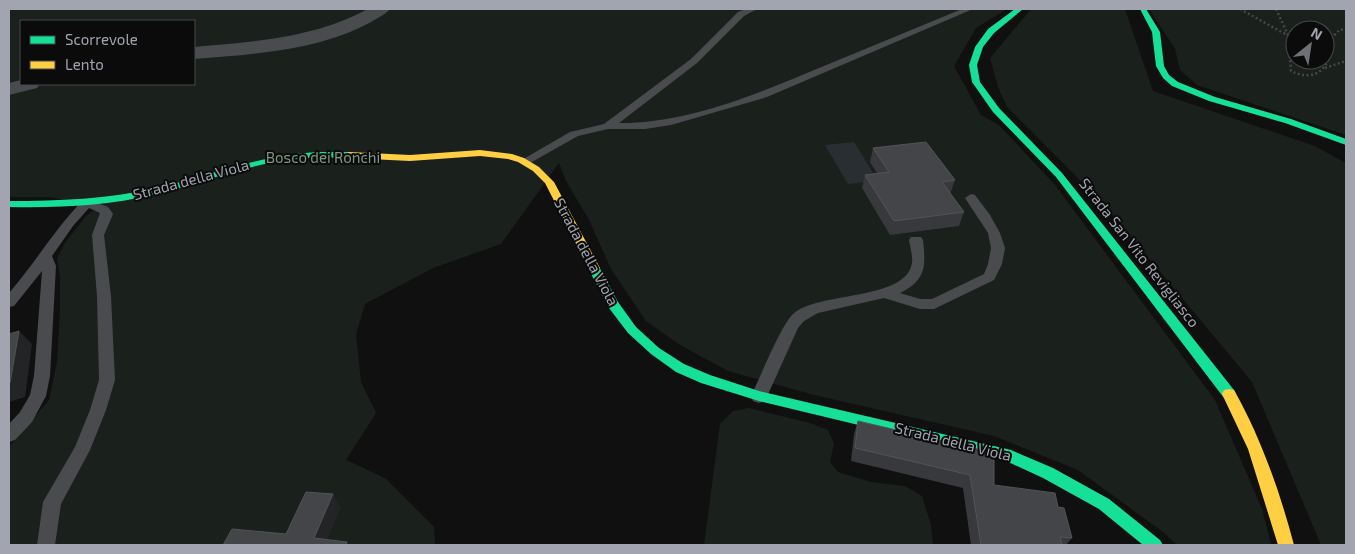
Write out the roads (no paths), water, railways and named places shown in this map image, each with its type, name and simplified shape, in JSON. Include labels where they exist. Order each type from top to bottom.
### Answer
[{"type":"street","points":[[195,53],[292,43],[315,38],[352,24],[381,9]]},
{"type":"street","name":"Strada San Vito Revigliasco","points":[[1019,9],[986,36],[979,47],[974,59],[973,71],[977,83],[998,112],[1059,175],[1224,386],[1243,418],[1262,463],[1286,545]]},
{"type":"street","points":[[1143,9],[1156,32],[1160,66],[1166,76],[1175,84],[1212,99],[1288,121],[1346,142]]},
{"type":"street","points":[[9,89],[26,85]]},
{"type":"street","name":"Strada della Viola","points":[[9,204],[87,203],[120,199],[281,157],[330,154],[405,158],[457,153],[490,153],[526,161],[541,171],[549,182],[613,305],[632,330],[655,351],[680,368],[706,379],[759,396],[1006,454],[1048,473],[1104,504],[1155,545]]},
{"type":"lane","points":[[608,126],[694,61],[741,14],[752,9]]},
{"type":"lane","points":[[526,161],[574,134],[608,126],[645,126],[671,122],[763,95],[969,9]]},
{"type":"lane","points":[[884,293],[920,304],[934,304],[989,277],[995,264],[998,248],[994,233],[984,215],[971,198]]},
{"type":"lane","points":[[9,302],[33,274],[68,222],[87,203],[104,210],[107,214],[98,235],[105,306],[107,380],[98,410],[82,450],[52,502],[46,545]]},
{"type":"lane","points":[[759,396],[792,326],[800,316],[817,308],[884,293],[913,278],[920,264],[920,252],[916,240]]},
{"type":"lane","points":[[9,435],[26,417],[38,396],[42,376],[49,266],[45,255]]},
{"type":"park label","name":"Bosco dei Ronchi","points":[[323,158]]}]
